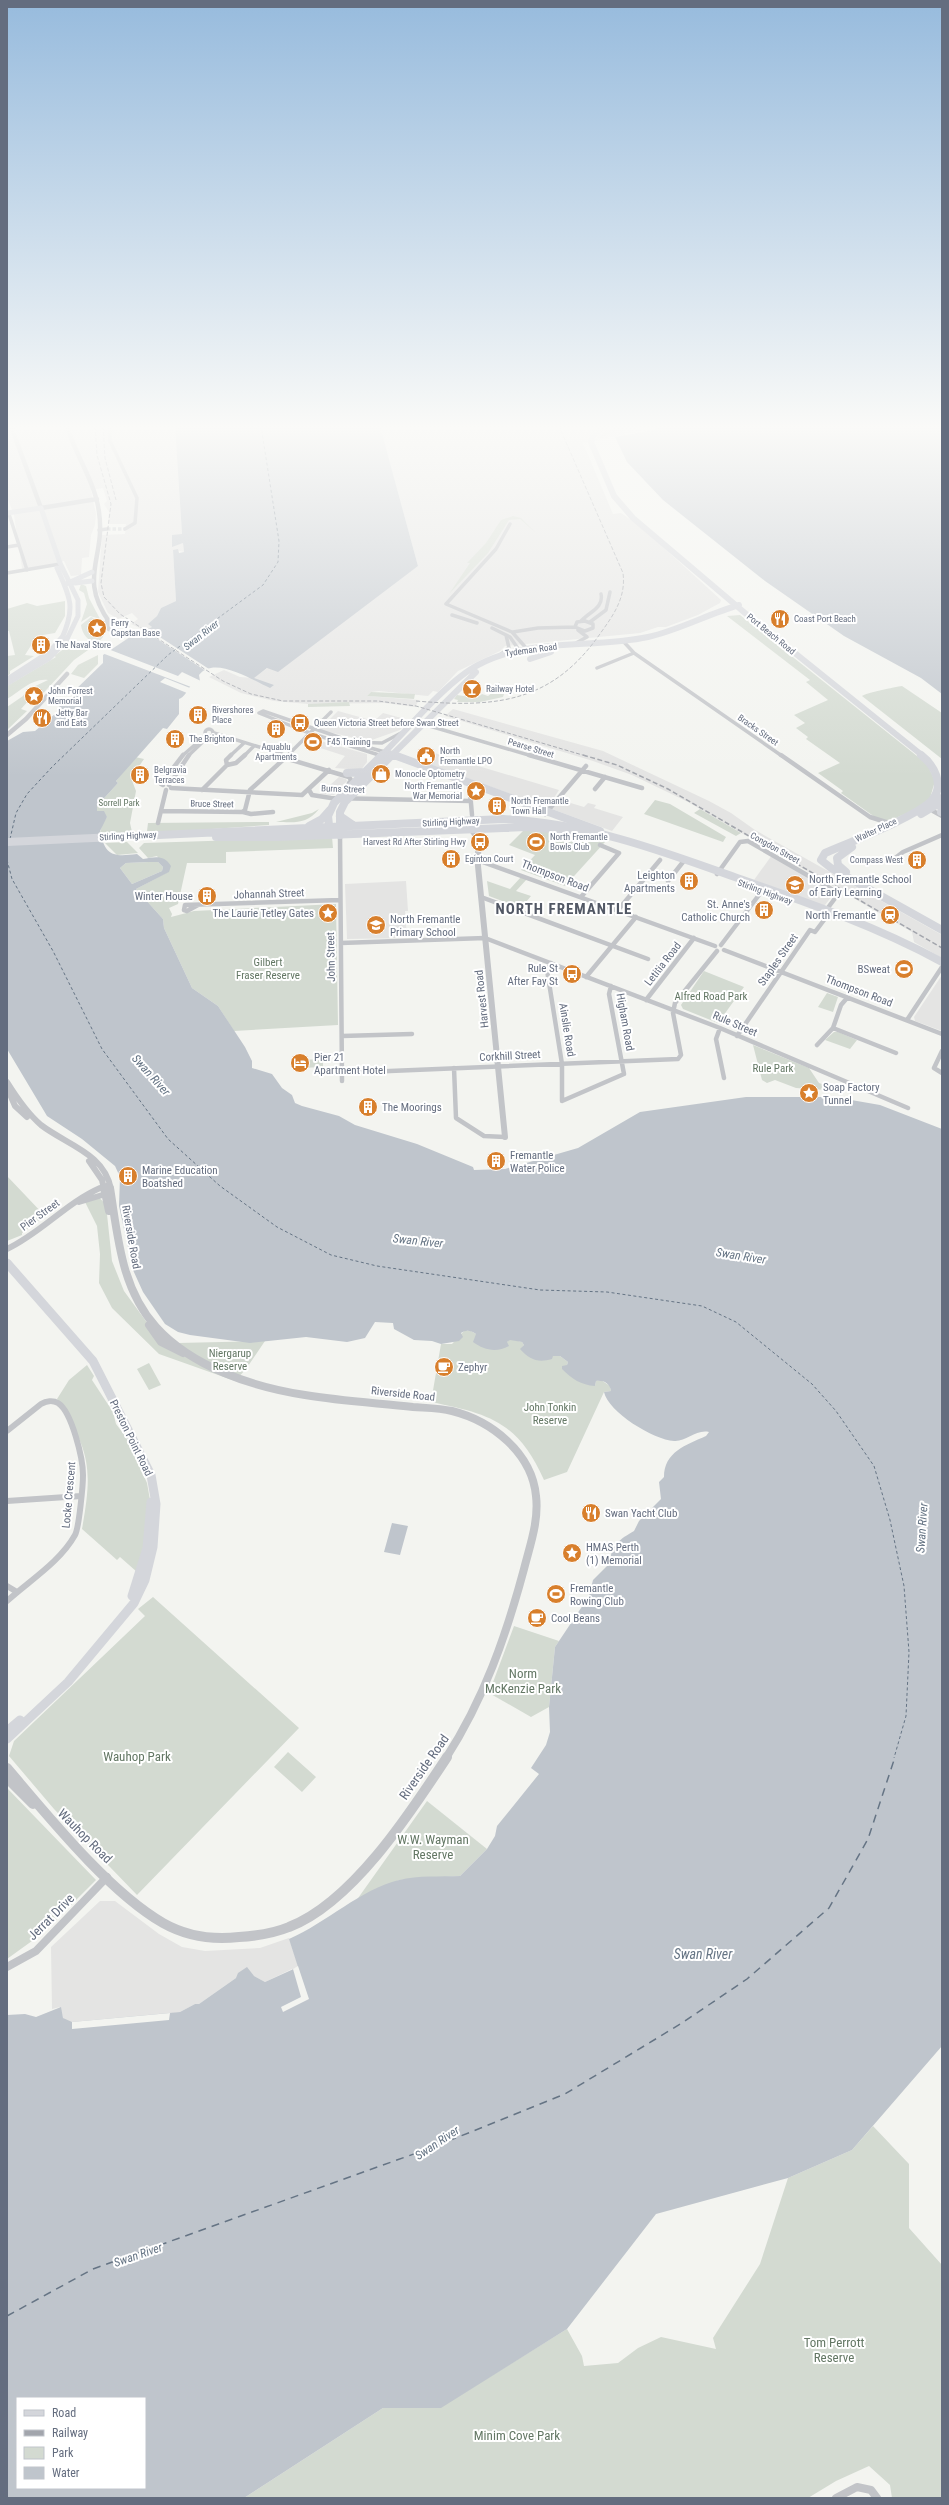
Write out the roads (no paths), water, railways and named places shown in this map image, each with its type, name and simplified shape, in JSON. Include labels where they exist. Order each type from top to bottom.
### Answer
[{"type":"main road","points":[[7,683],[49,658],[64,639],[79,614],[78,600],[58,565],[51,543]]},
{"type":"main road","name":"Port Beach Road","points":[[661,543],[724,596],[740,606],[927,754],[942,771]]},
{"type":"main road","name":"Port Beach Road","points":[[668,543],[740,606],[930,763],[938,781],[937,791],[932,800]]},
{"type":"main road","points":[[69,583],[78,578],[92,577]]},
{"type":"main road","points":[[69,583],[92,577]]},
{"type":"main road","points":[[720,612],[727,604],[724,596]]},
{"type":"main road","name":"Tydeman Road","points":[[330,810],[341,796],[367,770],[463,675],[476,665],[500,655],[519,650],[624,643],[661,633],[740,606]]},
{"type":"main road","name":"Tydeman Road","points":[[340,838],[339,826],[342,807],[467,679],[488,666],[522,655],[624,643],[666,636],[740,606]]},
{"type":"main road","points":[[7,679],[50,652],[64,639]]},
{"type":"main road","points":[[488,666],[496,660],[518,653],[519,650]]},
{"type":"main road","points":[[530,659],[551,652]]},
{"type":"main road","points":[[402,746],[403,758]]},
{"type":"main road","points":[[384,754],[475,785]]},
{"type":"main road","points":[[392,757],[403,758],[544,813],[600,831]]},
{"type":"main road","points":[[348,773],[367,770]]},
{"type":"main road","points":[[932,808],[942,798]]},
{"type":"main road","name":"Walter Place","points":[[932,800],[889,824],[825,853],[821,860],[831,868],[942,929]]},
{"type":"main road","name":"Walter Place","points":[[932,808],[841,853],[836,860],[838,865],[845,871],[942,929]]},
{"type":"main road","points":[[330,810],[329,827],[331,835]]},
{"type":"main road","points":[[304,828],[322,819],[330,810]]},
{"type":"main road","points":[[532,820],[544,813]]},
{"type":"main road","points":[[544,813],[576,832]]},
{"type":"main road","points":[[340,816],[354,826]]},
{"type":"main road","name":"Stirling Highway","points":[[7,843],[485,820],[532,820],[560,822],[600,831],[763,889],[825,915],[894,940],[942,967]]},
{"type":"main road","name":"Stirling Highway","points":[[147,837],[331,835],[340,838],[356,834],[536,827],[576,832],[617,841],[718,873]]},
{"type":"main road","name":"Stirling Highway","points":[[825,915],[901,939],[942,962]]},
{"type":"main road","name":"Preston Point Road","points":[[7,1263],[93,1361],[151,1475],[155,1493],[156,1513],[153,1532],[154,1547],[145,1580],[134,1603],[68,1682],[7,1739]]},
{"type":"main road","name":"Preston Point Road","points":[[7,1270],[47,1313],[92,1369],[119,1427],[142,1468],[148,1483],[151,1507],[144,1564],[134,1593],[126,1606],[70,1674],[7,1730]]},
{"type":"street","points":[[97,543],[92,577],[93,593],[109,621],[109,628],[113,630]]},
{"type":"street","points":[[499,543],[496,549],[446,601],[449,606],[466,617],[506,635],[512,640],[519,650]]},
{"type":"street","points":[[7,547],[19,545],[27,570]]},
{"type":"street","points":[[7,573],[58,565]]},
{"type":"street","points":[[581,621],[590,622],[607,612],[610,604],[610,592]]},
{"type":"street","points":[[576,628],[576,623],[581,621],[586,614],[600,605],[602,600],[600,594]]},
{"type":"street","points":[[452,615],[466,617],[513,632],[520,637],[527,649]]},
{"type":"street","points":[[513,632],[538,628],[592,629],[594,626],[590,622]]},
{"type":"street","points":[[520,637],[524,633],[538,628]]},
{"type":"street","points":[[540,648],[584,641],[587,636],[576,628]]},
{"type":"street","points":[[500,655],[509,648],[506,635]]},
{"type":"street","name":"Bracks Street","points":[[624,643],[634,654],[870,818],[889,824]]},
{"type":"street","points":[[597,668],[634,654]]},
{"type":"street","points":[[8,733],[26,719],[67,674]]},
{"type":"street","points":[[384,754],[350,742],[312,732],[304,731],[259,713],[263,711],[312,732],[372,753],[384,754]]},
{"type":"street","points":[[249,792],[332,712]]},
{"type":"street","points":[[350,742],[371,744],[387,741],[416,722]]},
{"type":"street","name":"Pearse Street","points":[[416,722],[642,788]]},
{"type":"street","points":[[285,757],[301,740],[304,731]]},
{"type":"street","points":[[158,823],[166,790],[170,786],[184,760],[210,735]]},
{"type":"street","points":[[166,790],[162,789],[163,786],[161,784],[178,759],[210,735],[221,736],[336,772],[351,780],[343,790],[341,796]]},
{"type":"street","points":[[227,765],[225,763],[226,760],[244,743]]},
{"type":"street","points":[[202,790],[227,765],[236,763],[254,746]]},
{"type":"street","points":[[367,770],[372,753]]},
{"type":"street","points":[[544,813],[586,766]]},
{"type":"street","points":[[309,790],[330,770]]},
{"type":"street","points":[[336,772],[348,773],[360,777],[365,784]]},
{"type":"street","points":[[595,789],[605,777]]},
{"type":"street","points":[[472,815],[470,791],[475,785]]},
{"type":"street","points":[[163,786],[170,786]]},
{"type":"street","name":"Burns Street","points":[[170,786],[202,790],[300,795],[309,790],[312,795],[341,796],[350,798],[470,802]]},
{"type":"street","name":"Bruce Street","points":[[161,811],[243,812],[249,792]]},
{"type":"street","points":[[932,800],[932,808]]},
{"type":"street","points":[[920,808],[932,808],[942,812]]},
{"type":"street","points":[[243,812],[251,814],[273,812]]},
{"type":"street","points":[[459,821],[474,829],[485,820]]},
{"type":"street","name":"Harvest Road","points":[[474,829],[472,834],[475,857],[477,860],[505,1137]]},
{"type":"street","points":[[890,862],[903,852],[942,835]]},
{"type":"street","name":"John Street","points":[[340,838],[342,1081]]},
{"type":"street","name":"Congdon Street","points":[[718,873],[740,842],[748,841],[835,891],[836,897],[825,915]]},
{"type":"street","points":[[581,897],[619,853],[600,845]]},
{"type":"street","name":"Thompson Road","points":[[477,860],[618,910],[694,938],[716,948]]},
{"type":"street","points":[[618,910],[660,860]]},
{"type":"street","points":[[668,881],[683,862]]},
{"type":"street","points":[[673,1010],[678,998],[716,948],[722,947],[763,889]]},
{"type":"street","points":[[481,897],[648,959]]},
{"type":"street","name":"Johannah Street","points":[[198,906],[340,900]]},
{"type":"street","name":"Staples Street","points":[[736,1036],[810,930],[815,932],[825,915]]},
{"type":"street","points":[[586,977],[614,946],[636,917]]},
{"type":"street","points":[[341,943],[485,938]]},
{"type":"street","name":"Rule Street","points":[[485,938],[720,1028],[908,1108]]},
{"type":"street","name":"Letitia Road","points":[[646,1000],[694,938]]},
{"type":"street","name":"Thompson Road","points":[[722,947],[781,972],[942,1034]]},
{"type":"street","name":"Ainslie Road","points":[[551,963],[547,970],[562,1064],[562,1101],[624,1074],[621,1062]]},
{"type":"street","points":[[907,1020],[942,967]]},
{"type":"street","name":"Higham Road","points":[[611,986],[609,994],[621,1062]]},
{"type":"street","points":[[817,1045],[833,1028],[836,1021],[837,1010],[847,998]]},
{"type":"street","name":"Corkhill Street","points":[[342,1073],[678,1059],[681,1055],[673,1010]]},
{"type":"street","points":[[720,1028],[716,1039],[724,1078]]},
{"type":"street","points":[[833,1028],[896,1053]]},
{"type":"street","points":[[342,1036],[412,1034]]},
{"type":"street","points":[[942,1051],[933,1065],[934,1068],[942,1073]]},
{"type":"street","points":[[454,1068],[456,1118],[484,1136],[505,1137]]},
{"type":"street","name":"Riverside Road","points":[[7,1082],[27,1113],[45,1128],[97,1162],[105,1172],[119,1266],[128,1291],[141,1314],[166,1345],[226,1376],[282,1395],[316,1401],[461,1416],[493,1430],[510,1443],[525,1462],[536,1494],[534,1532],[493,1669],[470,1719],[447,1760],[371,1862],[346,1890],[324,1909],[293,1926],[261,1936],[241,1939],[205,1937],[176,1929],[148,1914],[107,1877]]},
{"type":"street","name":"Riverside Road","points":[[7,1088],[16,1106],[28,1119],[95,1166],[108,1189]]},
{"type":"street","name":"Pier Street","points":[[7,1249],[19,1243],[73,1204],[108,1189]]},
{"type":"street","name":"Pier Street","points":[[7,1245],[19,1243]]},
{"type":"street","name":"Locke Crescent","points":[[7,1431],[46,1401],[56,1402],[64,1410],[77,1438],[83,1462],[81,1496],[76,1534],[62,1553],[7,1601]]},
{"type":"street","points":[[7,1501],[81,1496]]},
{"type":"street","points":[[7,1586],[17,1592]]},
{"type":"street","name":"Wauhop Road","points":[[7,1768],[45,1814],[107,1877]]},
{"type":"street","name":"Wauhop Road","points":[[7,1778],[24,1797],[45,1814]]},
{"type":"street","name":"Jerrat Drive","points":[[7,1967],[36,1951],[107,1877]]},
{"type":"street","points":[[836,2498],[857,2487],[871,2490],[877,2498]]},
{"type":"water","name":"Swan River","points":[[172,543],[412,543],[418,566],[278,672],[267,668],[254,678],[274,685],[270,688],[244,675],[223,668],[214,667],[206,669],[199,675],[200,681],[193,684],[185,695],[179,699],[179,714],[167,729],[163,728],[116,781],[118,783],[97,806],[97,811],[104,811],[107,817],[100,831],[105,846],[111,853],[116,855],[137,854],[143,859],[158,857],[168,862],[171,866],[169,872],[136,889],[163,919],[164,928],[192,988],[218,1006],[245,1047],[252,1061],[252,1068],[272,1074],[282,1088],[292,1095],[295,1103],[339,1116],[355,1125],[417,1144],[473,1167],[474,1170],[505,1169],[578,1148],[640,1112],[746,1097],[834,1097],[880,1105],[942,1129],[942,2046],[852,2150],[788,2178],[656,2214],[567,2329],[441,2408],[383,2408],[244,2498],[7,2498],[7,2015],[25,2014],[36,2017],[61,2007],[63,2018],[72,2022],[180,2012],[195,2004],[199,2004],[236,1978],[238,1973],[247,1967],[254,1976],[265,1982],[298,1967],[289,1939],[303,1932],[357,1898],[385,1884],[406,1878],[460,1876],[487,1849],[495,1836],[497,1826],[539,1774],[531,1768],[546,1745],[550,1732],[549,1707],[555,1647],[589,1596],[593,1580],[610,1563],[614,1547],[624,1537],[634,1531],[639,1521],[661,1499],[659,1482],[664,1477],[665,1468],[672,1455],[684,1446],[706,1436],[709,1432],[700,1432],[678,1441],[655,1436],[633,1424],[614,1408],[607,1400],[604,1392],[611,1391],[606,1383],[596,1381],[595,1386],[577,1381],[562,1369],[562,1366],[567,1365],[568,1362],[560,1356],[553,1356],[552,1359],[542,1361],[534,1360],[520,1349],[524,1345],[522,1342],[510,1340],[507,1342],[509,1346],[490,1350],[473,1342],[476,1334],[465,1331],[461,1333],[463,1337],[459,1341],[441,1344],[432,1341],[414,1340],[394,1329],[393,1323],[375,1322],[365,1338],[347,1342],[306,1337],[250,1343],[178,1332],[165,1324],[143,1292],[133,1270],[119,1206],[120,1177],[115,1166],[82,1139],[47,1116],[7,1049],[7,741],[23,732],[35,731],[62,708],[59,707],[67,698],[72,699],[77,694],[72,693],[103,663],[103,655],[130,637],[152,627],[148,624],[157,616],[161,608],[176,601],[173,550],[178,549],[179,553],[184,552],[183,543],[172,547]],"holes":[[[158,862],[163,867],[162,871],[132,884],[120,868],[126,863]]]},
{"type":"water","points":[[717,543],[942,543],[942,694],[921,678],[844,636],[765,581]]},
{"type":"water","points":[[392,1523],[408,1526],[400,1555],[384,1552]]},
{"type":"railway","points":[[106,543],[101,583],[104,597],[120,614],[223,681],[251,694],[283,701],[378,701],[416,706],[586,756]]},
{"type":"railway","points":[[416,701],[445,703],[498,701],[521,696],[543,687],[564,673],[583,655],[602,631],[615,611],[621,597],[623,589],[623,573],[610,543]]},
{"type":"railway","points":[[583,755],[617,765],[668,789],[942,948]]},
{"type":"place","name":"Coast Port Beach","points":[[780,619]]},
{"type":"place","name":"Ferry Capstan Base","points":[[97,628]]},
{"type":"place","name":"The Naval Store","points":[[41,645]]},
{"type":"place","name":"Railway Hotel","points":[[472,689]]},
{"type":"place","name":"John Forrest Memorial","points":[[34,696]]},
{"type":"place","name":"Rivershores Place","points":[[198,715]]},
{"type":"place","name":"Jetty Bar and Eats","points":[[42,718]]},
{"type":"place","name":"Queen Victoria Street before Swan Street","points":[[300,723]]},
{"type":"place","name":"Aquablu Apartments","points":[[276,729]]},
{"type":"place","name":"The Brighton","points":[[175,739]]},
{"type":"place","name":"F45 Training","points":[[313,742]]},
{"type":"place","name":"North Fremantle LPO","points":[[426,756]]},
{"type":"place","name":"Monocle Optometry","points":[[381,774]]},
{"type":"place","name":"Belgravia Terraces","points":[[140,775]]},
{"type":"place","name":"North Fremantle War Memorial","points":[[476,791]]},
{"type":"place","name":"North Fremantle Town Hall","points":[[497,806]]},
{"type":"place","name":"Harvest Rd After Stirling Hwy","points":[[480,842]]},
{"type":"place","name":"North Fremantle Bowls Club","points":[[536,842]]},
{"type":"place","name":"Eginton Court","points":[[451,859]]},
{"type":"place","name":"Compass West","points":[[917,860]]},
{"type":"place","name":"Leighton Apartments","points":[[689,881]]},
{"type":"place","name":"North Fremantle School of Early Learning","points":[[795,885]]},
{"type":"place","name":"Winter House","points":[[207,896]]},
{"type":"place","name":"St. Anne's Catholic Church","points":[[764,910]]},
{"type":"place","name":"The Laurie Tetley Gates","points":[[328,913]]},
{"type":"place","name":"North Fremantle","points":[[890,915]]},
{"type":"place","name":"North Fremantle Primary School","points":[[376,925]]},
{"type":"place","name":"BSweat","points":[[904,969]]},
{"type":"place","name":"Rule St After Fay St","points":[[572,974]]},
{"type":"place","name":"Pier 21 Apartment Hotel","points":[[300,1063]]},
{"type":"place","name":"Soap Factory Tunnel","points":[[809,1093]]},
{"type":"place","name":"The Moorings","points":[[368,1107]]},
{"type":"place","name":"Fremantle Water Police","points":[[496,1161]]},
{"type":"place","name":"Marine Education Boatshed","points":[[128,1176]]},
{"type":"place","name":"Zephyr","points":[[444,1367]]},
{"type":"place","name":"Swan Yacht Club","points":[[591,1513]]},
{"type":"place","name":"HMAS Perth (1) Memorial","points":[[572,1553]]},
{"type":"place","name":"Fremantle Rowing Club","points":[[556,1594]]},
{"type":"place","name":"Cool Beans","points":[[537,1618]]},
{"type":"district","name":"NORTH FREMANTLE","points":[[564,909]]},
{"type":"park label","name":"Sorrell Park","points":[[119,803]]},
{"type":"park label","name":"Gilbert Fraser Reserve","points":[[268,968]]},
{"type":"park label","name":"Alfred Road Park","points":[[711,996]]},
{"type":"park label","name":"Rule Park","points":[[773,1068]]},
{"type":"park label","name":"Niergarup Reserve","points":[[230,1359]]},
{"type":"park label","name":"John Tonkin Reserve","points":[[550,1413]]},
{"type":"park label","name":"Norm McKenzie Park","points":[[523,1680]]},
{"type":"park label","name":"Wauhop Park","points":[[137,1756]]},
{"type":"park label","name":"W.W. Wayman Reserve","points":[[433,1846]]},
{"type":"park label","name":"Tom Perrott Reserve","points":[[834,2350]]},
{"type":"park label","name":"Minim Cove Park","points":[[517,2435]]}]
